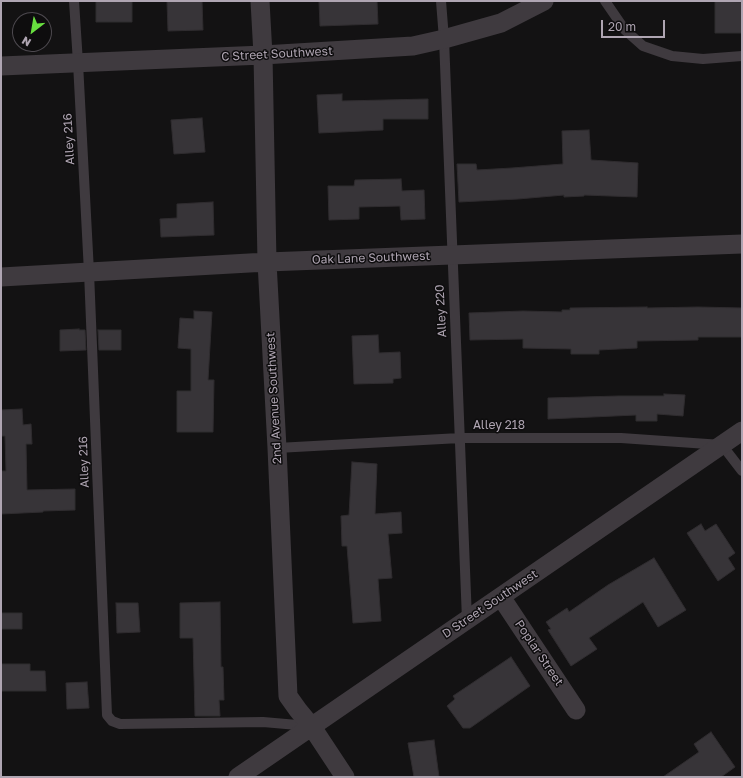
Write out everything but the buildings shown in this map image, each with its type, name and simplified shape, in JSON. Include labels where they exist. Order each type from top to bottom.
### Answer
[{"type":"street","name":"2nd Avenue Southwest","points":[[260,1],[263,55],[267,262],[288,696],[312,727],[345,777]]},
{"type":"street","name":"C Street Southwest","points":[[1,66],[263,55],[413,46],[501,23],[544,1]]},
{"type":"street","name":"Oak Lane Southwest","points":[[1,277],[267,262],[742,244]]},
{"type":"street","name":"D Street Southwest","points":[[238,777],[742,432]]},
{"type":"street","name":"Poplar Street","points":[[501,597],[576,710]]},
{"type":"lane","name":"Alley 216","points":[[74,1],[89,272],[108,715],[112,721],[120,724],[263,722],[312,727]]},
{"type":"lane","name":"Alley 220","points":[[441,1],[444,39],[467,620]]},
{"type":"lane","points":[[605,1],[625,30],[643,46],[672,56],[703,59],[742,56]]},
{"type":"lane","name":"Alley 218","points":[[277,448],[460,438],[621,438],[722,445]]},
{"type":"lane","points":[[722,445],[742,471]]}]
